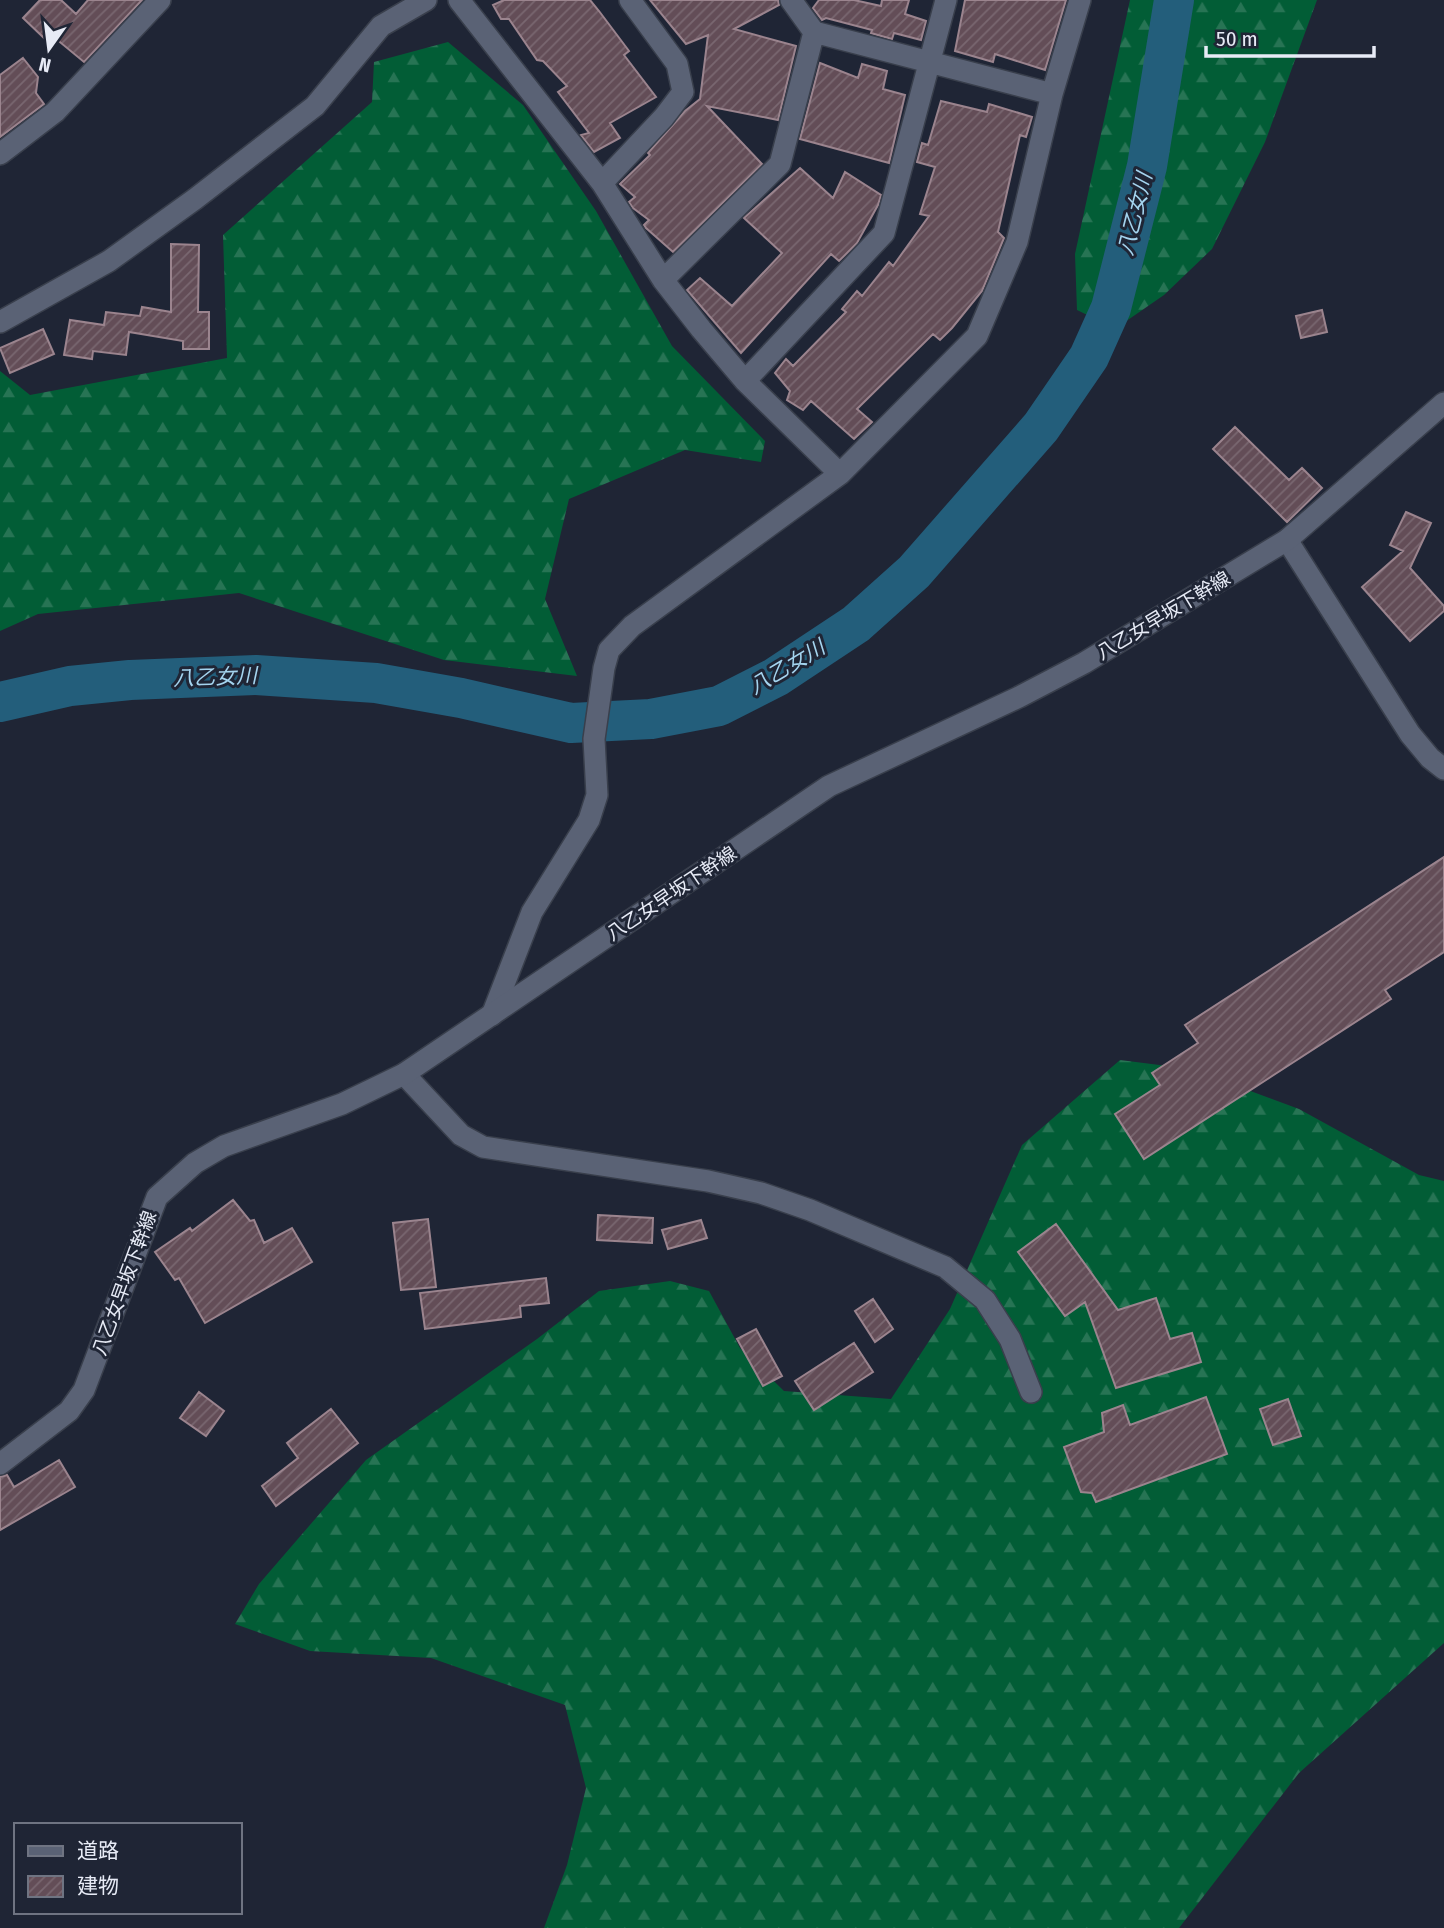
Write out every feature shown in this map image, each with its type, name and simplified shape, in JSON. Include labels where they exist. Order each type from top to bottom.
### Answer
[{"type":"street","points":[[0,154],[55,112],[160,0]]},
{"type":"street","points":[[0,321],[108,261],[195,199],[315,106],[381,26],[426,0]]},
{"type":"street","points":[[459,0],[602,183],[663,280],[745,381],[840,474]]},
{"type":"street","points":[[602,183],[683,92],[677,64],[630,0]]},
{"type":"street","points":[[791,0],[814,33],[1052,94]]},
{"type":"street","points":[[745,381],[884,233],[946,0]]},
{"type":"street","points":[[492,1015],[532,912],[589,820],[597,795],[594,739],[608,650],[632,626],[840,474],[977,336],[1017,242],[1052,94],[1080,0]]},
{"type":"street","points":[[663,280],[780,164],[814,33]]},
{"type":"street","name":"八乙女早坂下幹線","points":[[0,1464],[69,1412],[84,1390],[157,1197],[195,1163],[224,1146],[342,1104],[404,1074],[829,786],[1073,669],[1287,540],[1444,403]]},
{"type":"street","points":[[1287,540],[1410,734],[1430,758],[1444,769]]},
{"type":"street","points":[[404,1074],[461,1135],[483,1147],[708,1181],[761,1193],[810,1210],[945,1267],[985,1300],[1010,1339],[1031,1392]]},
{"type":"green space","points":[[1130,0],[1317,0],[1265,142],[1212,249],[1164,295],[1122,324],[1106,324],[1077,310],[1075,254]]},
{"type":"green space","points":[[448,42],[523,105],[596,211],[672,346],[765,441],[761,462],[685,450],[569,499],[545,599],[577,676],[444,660],[239,593],[38,614],[0,631],[0,371],[30,395],[227,358],[223,235],[372,102],[374,62]]},
{"type":"green space","points":[[1120,1060],[1191,1069],[1299,1109],[1419,1175],[1444,1181],[1444,1643],[1299,1773],[1179,1928],[544,1928],[567,1865],[586,1788],[565,1705],[431,1658],[310,1651],[235,1624],[259,1584],[366,1460],[537,1339],[599,1291],[670,1281],[709,1291],[740,1348],[784,1391],[891,1399],[950,1309],[1022,1145]]},
{"type":"building","points":[[40,0],[61,0],[76,14],[88,0],[142,0],[84,62],[49,33],[44,38],[23,18]]},
{"type":"building","points":[[504,0],[590,0],[629,51],[624,55],[656,97],[610,123],[620,138],[594,152],[581,135],[589,133],[558,92],[567,86],[543,61],[537,60],[509,19],[501,19],[493,5]]},
{"type":"building","points":[[650,0],[778,0],[779,5],[734,29],[796,46],[778,120],[707,106],[762,164],[673,252],[646,228],[644,225],[649,220],[633,208],[629,202],[635,197],[620,184],[650,155],[648,153],[685,111],[700,99],[708,35],[686,44]]},
{"type":"building","points":[[819,0],[854,0],[881,6],[882,0],[909,0],[905,14],[926,21],[921,40],[894,33],[892,39],[871,33],[872,30],[826,18],[822,20],[813,8]]},
{"type":"building","points":[[965,0],[1066,0],[1045,70],[995,54],[993,62],[955,51]]},
{"type":"building","points":[[23,58],[38,77],[36,93],[44,104],[0,137],[0,75]]},
{"type":"building","points":[[820,63],[858,78],[862,64],[887,71],[883,89],[905,95],[889,163],[800,139]]},
{"type":"building","points":[[941,101],[987,112],[989,104],[1032,117],[1026,137],[1020,135],[998,232],[1004,238],[982,291],[952,328],[940,340],[933,334],[857,409],[872,422],[854,439],[811,401],[803,410],[787,400],[790,391],[775,373],[786,359],[793,366],[846,312],[842,309],[857,291],[862,296],[889,262],[893,266],[929,216],[920,214],[935,167],[917,162],[922,143],[928,145]]},
{"type":"building","points":[[800,168],[833,198],[845,172],[881,195],[878,205],[857,243],[839,261],[831,254],[741,353],[687,290],[700,278],[732,306],[782,253],[744,218]]},
{"type":"building","points":[[171,244],[199,245],[198,312],[209,312],[209,349],[183,349],[183,341],[129,332],[126,355],[93,351],[92,359],[64,355],[70,320],[104,325],[106,312],[140,316],[142,307],[171,312]]},
{"type":"building","points":[[1322,310],[1327,332],[1301,338],[1296,316]]},
{"type":"building","points":[[43,329],[54,354],[10,373],[0,348]]},
{"type":"building","points":[[1235,427],[1289,480],[1302,468],[1322,488],[1287,522],[1213,449]]},
{"type":"building","points":[[1406,512],[1431,523],[1410,568],[1444,606],[1444,611],[1410,641],[1362,587],[1403,551],[1390,545]]},
{"type":"building","points":[[1444,857],[1444,952],[1385,990],[1391,999],[1144,1159],[1115,1114],[1160,1085],[1152,1073],[1198,1043],[1185,1025]]},
{"type":"building","points":[[233,1200],[250,1221],[254,1220],[264,1243],[292,1228],[312,1262],[205,1323],[179,1278],[175,1280],[155,1252],[190,1228],[192,1231]]},
{"type":"building","points":[[598,1215],[653,1218],[652,1243],[597,1240]]},
{"type":"building","points":[[428,1219],[436,1287],[401,1290],[393,1223]]},
{"type":"building","points":[[701,1220],[707,1238],[668,1249],[662,1230]]},
{"type":"building","points":[[1056,1224],[1118,1310],[1156,1298],[1170,1339],[1192,1333],[1201,1362],[1116,1388],[1085,1302],[1065,1316],[1018,1252]]},
{"type":"building","points":[[546,1278],[549,1303],[520,1306],[521,1317],[425,1329],[420,1293]]},
{"type":"building","points":[[873,1299],[893,1329],[875,1342],[855,1311]]},
{"type":"building","points":[[756,1329],[782,1376],[763,1386],[737,1339]]},
{"type":"building","points":[[854,1343],[873,1372],[814,1410],[795,1381]]},
{"type":"building","points":[[199,1392],[224,1411],[206,1436],[180,1418]]},
{"type":"building","points":[[1206,1397],[1227,1454],[1096,1502],[1092,1493],[1081,1492],[1064,1447],[1104,1432],[1102,1413],[1123,1405],[1130,1425]]},
{"type":"building","points":[[1288,1399],[1301,1436],[1273,1445],[1260,1409]]},
{"type":"building","points":[[331,1409],[358,1443],[276,1506],[262,1486],[298,1458],[287,1443]]},
{"type":"building","points":[[59,1460],[75,1487],[0,1530],[0,1477],[7,1475],[14,1487]]},
{"type":"waterway","name":"八乙女川","points":[[0,702],[70,686],[130,680],[256,675],[376,683],[461,698],[571,723],[651,719],[719,706],[776,677],[856,624],[914,572],[1041,427],[1089,357],[1111,308],[1147,166],[1174,0]]}]
